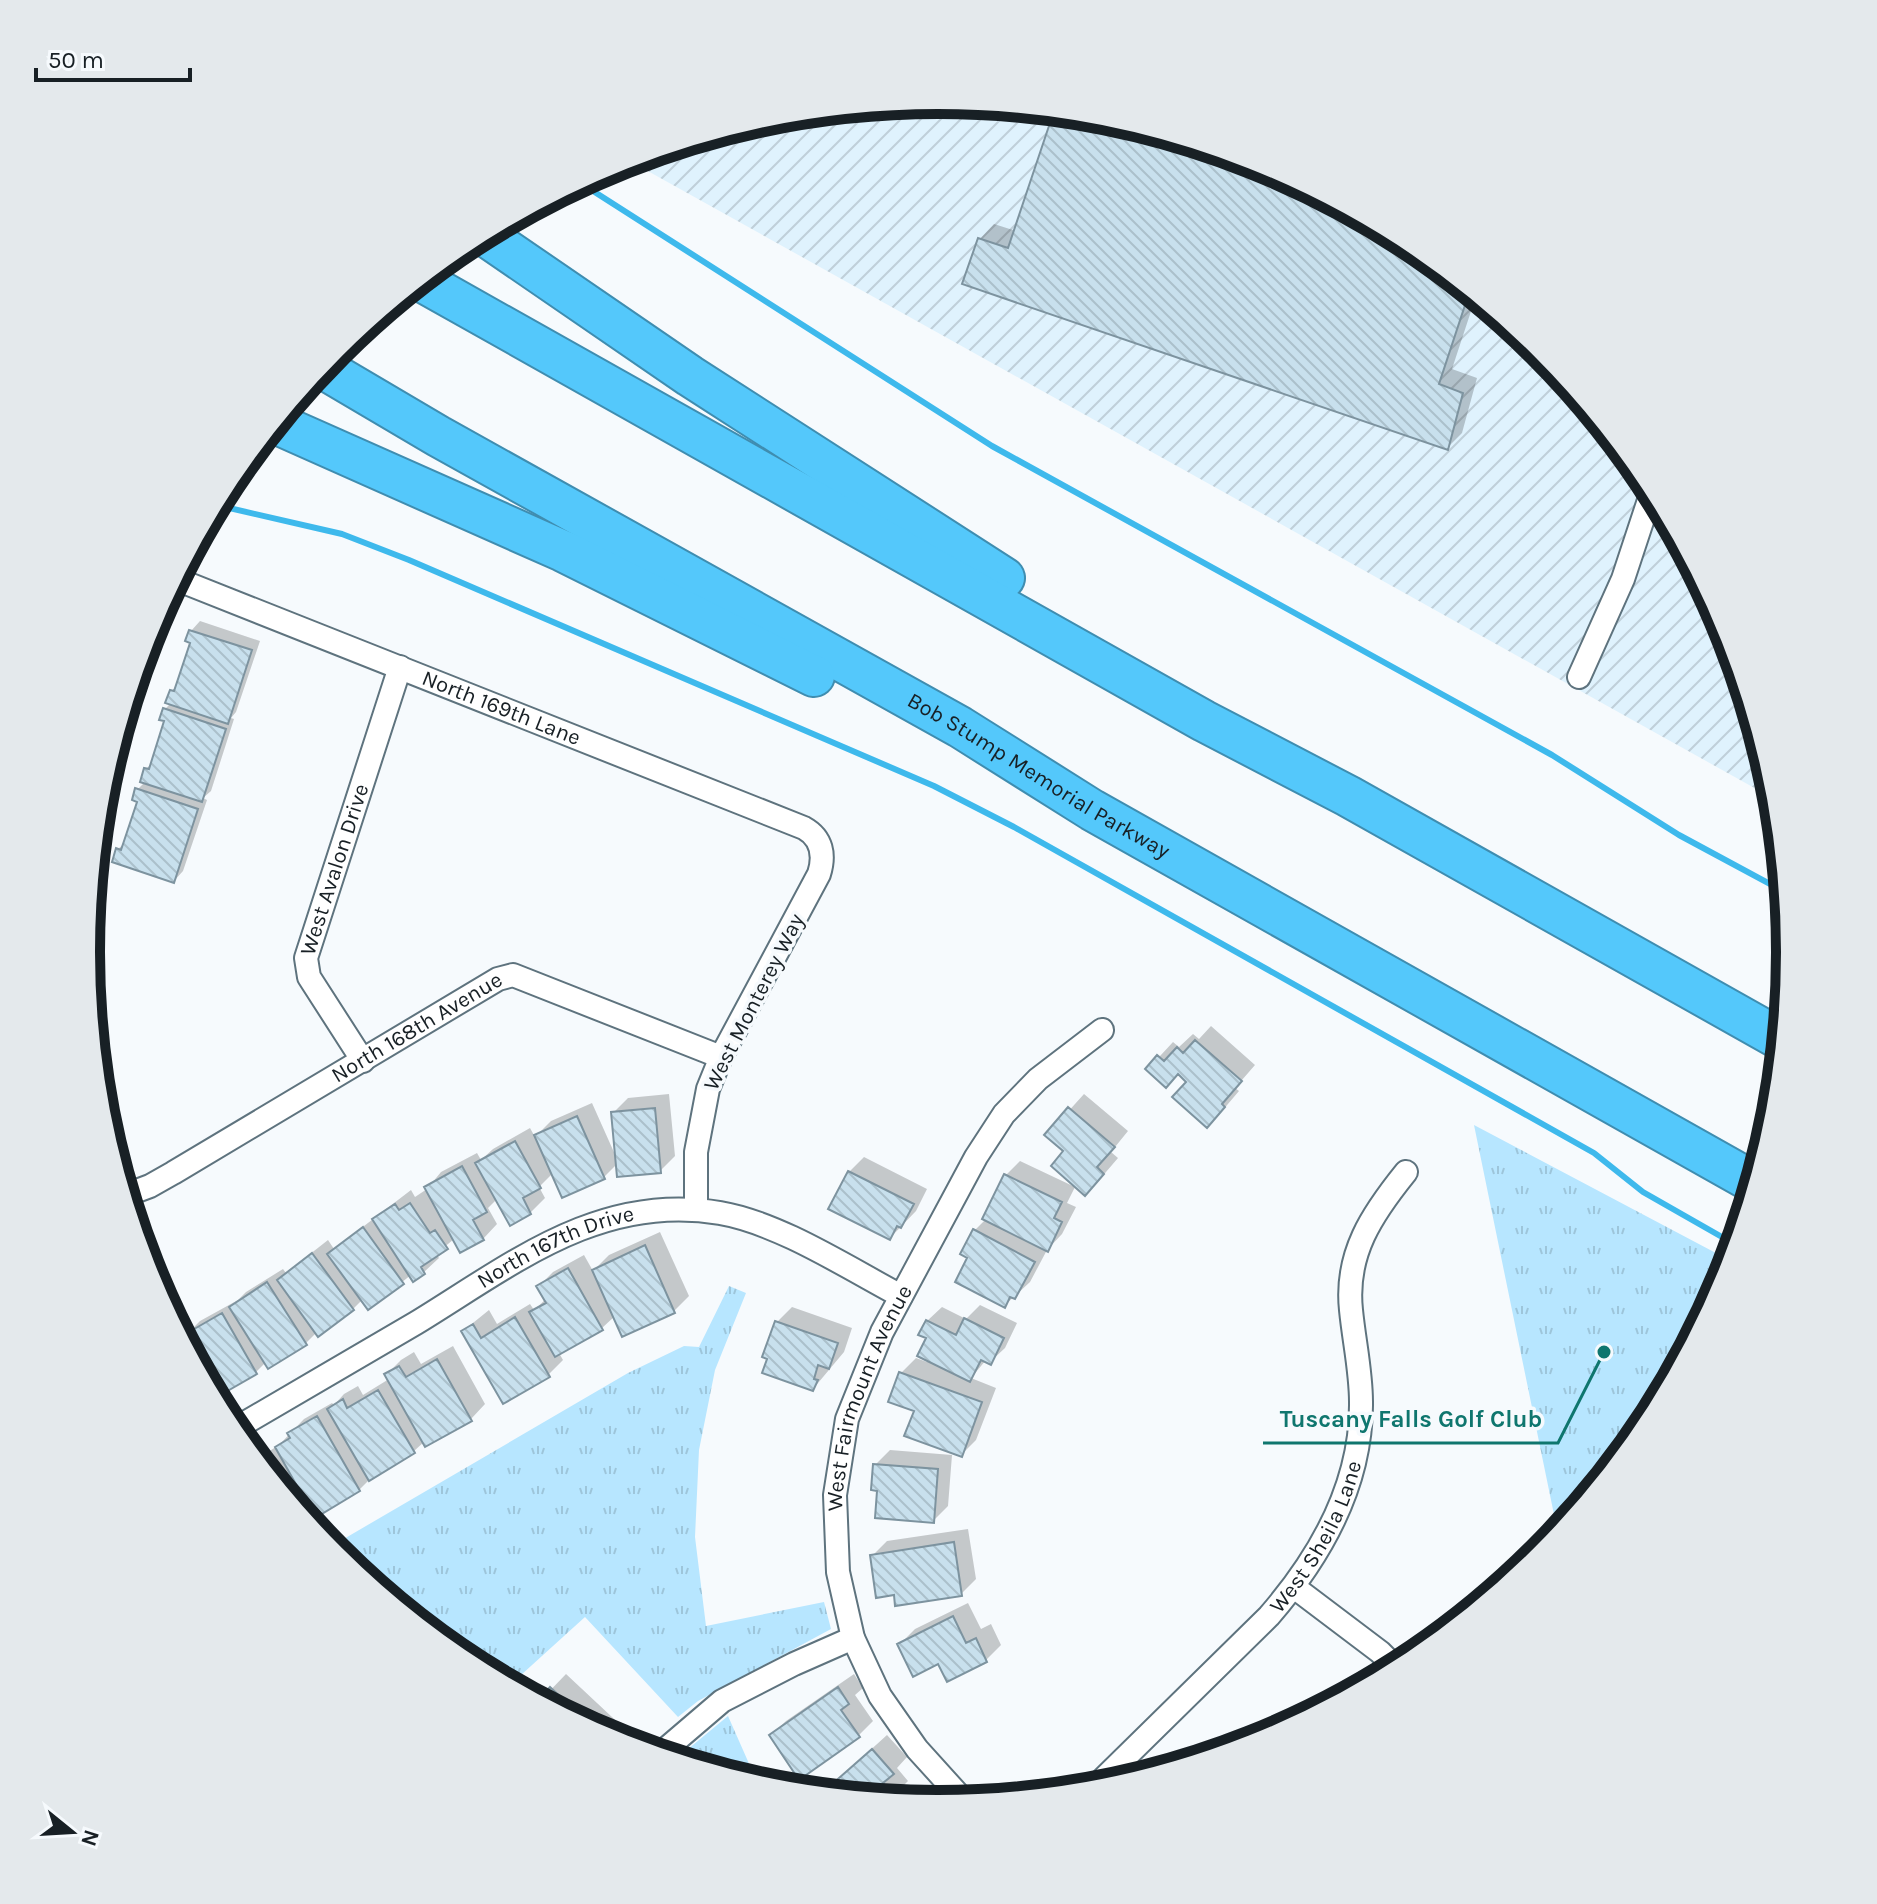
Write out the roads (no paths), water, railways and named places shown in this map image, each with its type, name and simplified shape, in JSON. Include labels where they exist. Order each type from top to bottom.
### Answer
[{"type":"highway","points":[[494,242],[790,443],[1043,602],[1211,700],[1348,796]]},
{"type":"highway","points":[[430,286],[1204,721],[1348,796],[1772,1035]]},
{"type":"highway","name":"Bob Stump Memorial Parkway","points":[[332,374],[438,436],[960,727],[1077,801],[1746,1178]]},
{"type":"highway","points":[[285,427],[440,495],[641,589],[950,748],[1077,801]]},
{"type":"street","points":[[1579,677],[1623,579],[1648,505]]},
{"type":"street","name":"North 169th Lane","points":[[185,583],[804,828],[821,846]]},
{"type":"street","name":"West Avalon Drive","points":[[363,1061],[309,977],[306,958],[400,667]]},
{"type":"street","name":"West Monterey Way","points":[[696,1210],[698,1130],[708,1089],[721,1057],[819,874],[821,846]]},
{"type":"street","name":"North 168th Avenue","points":[[135,1191],[161,1180],[498,979],[513,975],[721,1057]]},
{"type":"street","name":"West Fairmount Avenue","points":[[954,1790],[917,1749],[880,1696],[853,1638],[838,1572],[835,1495],[847,1419],[882,1332],[976,1157],[1004,1114],[1038,1079],[1102,1030]]},
{"type":"street","name":"West Sheila Lane","points":[[1110,1772],[1238,1647],[1294,1587],[1322,1546],[1343,1501],[1355,1455],[1361,1405],[1351,1307],[1351,1274],[1360,1242],[1379,1206],[1406,1172]]},
{"type":"street","name":"North 167th Drive","points":[[245,1423],[565,1233],[627,1215],[662,1210],[722,1213],[768,1228],[901,1296]]},
{"type":"street","points":[[1294,1587],[1387,1659]]},
{"type":"street","points":[[669,1746],[722,1701],[853,1638]]},
{"type":"waterway","points":[[591,190],[992,446],[1552,755],[1679,835],[1774,886]]},
{"type":"waterway","points":[[228,508],[342,534],[409,560],[934,786],[1014,827],[1594,1153],[1643,1192],[1726,1239]]},
{"type":"place","name":"Tuscany Falls Golf Club","points":[[1604,1352]]}]
